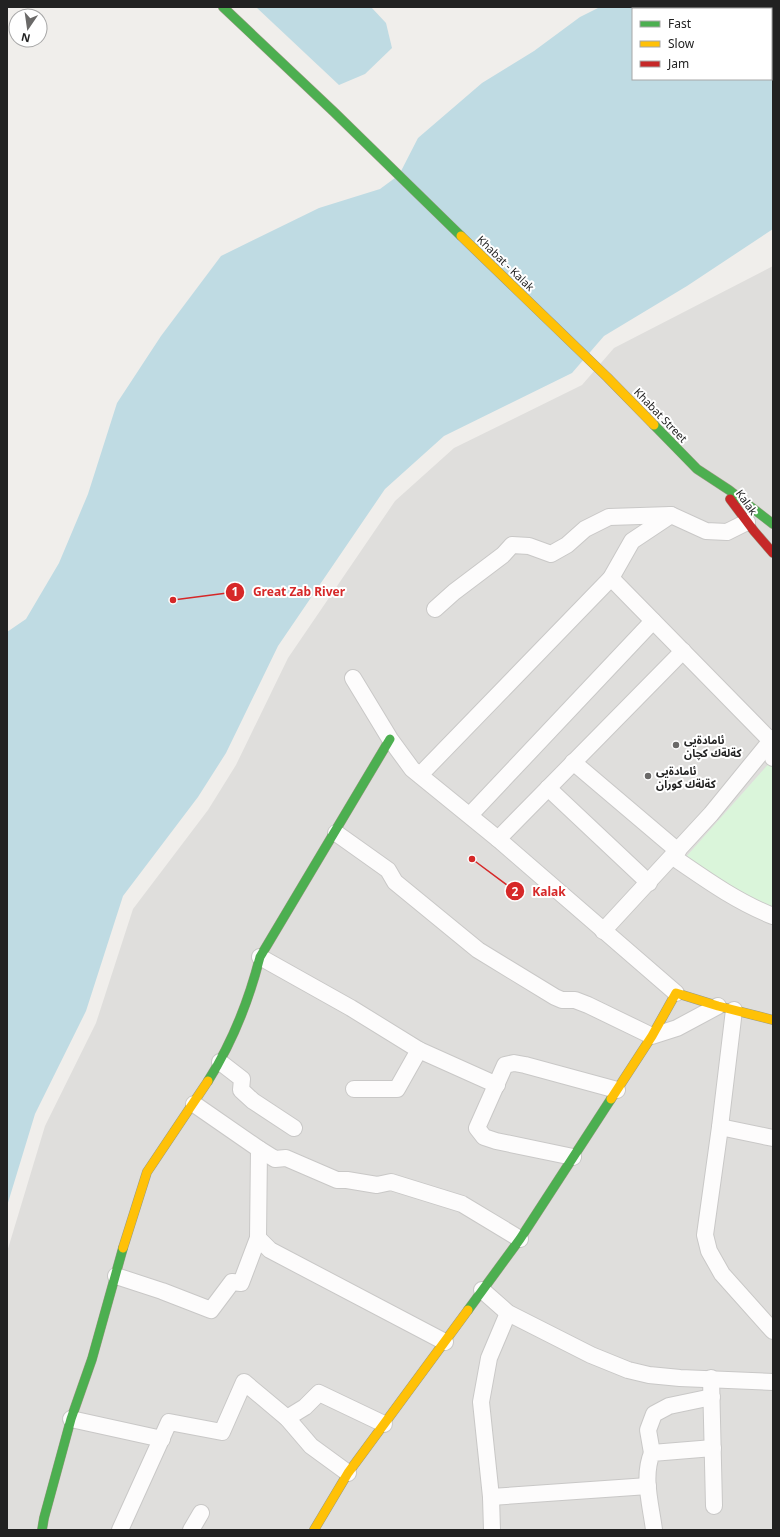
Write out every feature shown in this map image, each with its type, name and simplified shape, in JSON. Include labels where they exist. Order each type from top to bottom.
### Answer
[{"type":"street","name":"Khabat - Kalak","points":[[223,7],[334,112],[607,377]]},
{"type":"street","name":"Khabat Street","points":[[607,377],[697,469]]},
{"type":"street","name":"Kalak","points":[[697,469],[724,491],[773,553]]},
{"type":"street","points":[[697,469],[729,490],[773,524]]},
{"type":"street","points":[[435,609],[454,592],[503,555],[512,545],[529,546],[551,554],[567,545],[585,529],[609,517],[671,514],[706,531],[727,532],[747,522]]},
{"type":"street","points":[[420,776],[611,578],[632,541],[671,514]]},
{"type":"street","points":[[611,578],[772,739],[773,758]]},
{"type":"street","points":[[470,815],[653,621]]},
{"type":"street","points":[[498,839],[683,651]]},
{"type":"street","points":[[353,678],[390,740],[412,769],[470,815],[676,993],[718,1006],[773,1020]]},
{"type":"street","points":[[603,931],[649,883],[711,814],[772,739]]},
{"type":"street","points":[[42,1530],[71,1419],[92,1359],[136,1204],[148,1172],[166,1142],[194,1104],[220,1062],[252,988],[260,957],[336,833],[390,740]]},
{"type":"street","points":[[573,762],[675,854],[718,887],[753,909],[773,916]]},
{"type":"street","points":[[548,788],[649,883]]},
{"type":"street","points":[[336,833],[388,870],[395,882],[478,950],[555,997],[562,1000],[576,1000],[652,1036],[677,1028],[718,1006]]},
{"type":"street","points":[[260,957],[351,1008],[419,1050],[497,1085]]},
{"type":"street","points":[[314,1530],[348,1473],[520,1239],[652,1036],[676,993]]},
{"type":"street","points":[[734,1010],[705,1235],[709,1251],[722,1274],[773,1331]]},
{"type":"street","points":[[354,1088],[397,1089],[419,1050]]},
{"type":"street","points":[[220,1062],[242,1079],[241,1090],[253,1101],[294,1128]]},
{"type":"street","points":[[573,1157],[496,1141],[484,1137],[477,1128],[504,1066],[514,1063],[617,1090]]},
{"type":"street","points":[[194,1104],[275,1159],[286,1158],[337,1180],[347,1180],[377,1185],[391,1182],[462,1204],[520,1239]]},
{"type":"street","points":[[720,1128],[773,1138]]},
{"type":"street","points":[[116,1276],[162,1291],[211,1310],[232,1282],[241,1283],[258,1238],[259,1149]]},
{"type":"street","points":[[258,1238],[270,1250],[445,1342]]},
{"type":"street","points":[[482,1290],[508,1313],[591,1355],[628,1370],[672,1377],[773,1382]]},
{"type":"street","points":[[492,1530],[481,1402],[489,1358],[508,1313]]},
{"type":"street","points":[[711,1378],[714,1506]]},
{"type":"street","points":[[120,1530],[169,1422],[222,1432],[244,1382],[288,1418],[311,1446],[348,1473]]},
{"type":"street","points":[[288,1418],[305,1407],[319,1393],[384,1424]]},
{"type":"street","points":[[654,1530],[648,1486],[649,1461],[652,1453],[648,1430],[654,1414],[669,1406],[712,1397]]},
{"type":"street","points":[[71,1419],[162,1439]]},
{"type":"street","points":[[652,1453],[713,1448]]},
{"type":"street","points":[[490,1497],[648,1486]]},
{"type":"street","points":[[191,1530],[201,1513]]},
{"type":"shaded area","points":[[773,266],[773,1530],[7,1530],[7,1252],[45,1126],[96,1023],[133,909],[208,810],[236,765],[288,658],[395,501],[454,448],[582,385],[614,348]]},
{"type":"green space","points":[[772,760],[773,908],[725,885],[685,858]]},
{"type":"water","points":[[256,7],[371,7],[386,23],[392,48],[365,74],[339,85]]},
{"type":"water","points":[[600,7],[773,7],[773,229],[687,286],[604,336],[572,373],[444,436],[385,489],[278,646],[226,753],[198,797],[123,896],[86,1011],[35,1114],[7,1206],[7,632],[26,619],[59,563],[88,494],[117,403],[161,336],[221,256],[319,208],[380,189],[399,175],[418,138],[482,83],[534,51],[580,17]]},
{"type":"traffic: fast","points":[[223,7],[334,112],[461,236]]},
{"type":"traffic: fast","points":[[654,425],[697,469],[729,490],[773,524]]},
{"type":"traffic: fast","points":[[208,1081],[225,1052],[239,1021],[251,989],[260,957],[390,739]]},
{"type":"traffic: fast","points":[[468,1310],[520,1239],[611,1099]]},
{"type":"traffic: fast","points":[[42,1530],[71,1419],[92,1359],[123,1248]]},
{"type":"traffic: slow","points":[[461,236],[607,377],[654,425]]},
{"type":"traffic: slow","points":[[611,1099],[652,1036],[676,993],[718,1006],[773,1020]]},
{"type":"traffic: slow","points":[[123,1248],[147,1172],[208,1081]]},
{"type":"traffic: slow","points":[[314,1530],[348,1473],[468,1310]]},
{"type":"traffic: jam","points":[[730,499],[773,553]]},
{"type":"place","name":"Great Zab River","points":[[173,600]]},
{"type":"place","name":"ئامادةيى كةلةك كچان","points":[[676,745]]},
{"type":"place","name":"ئامادةيى كةلةك كوران","points":[[648,776]]},
{"type":"place","name":"Kalak","points":[[472,859]]}]
